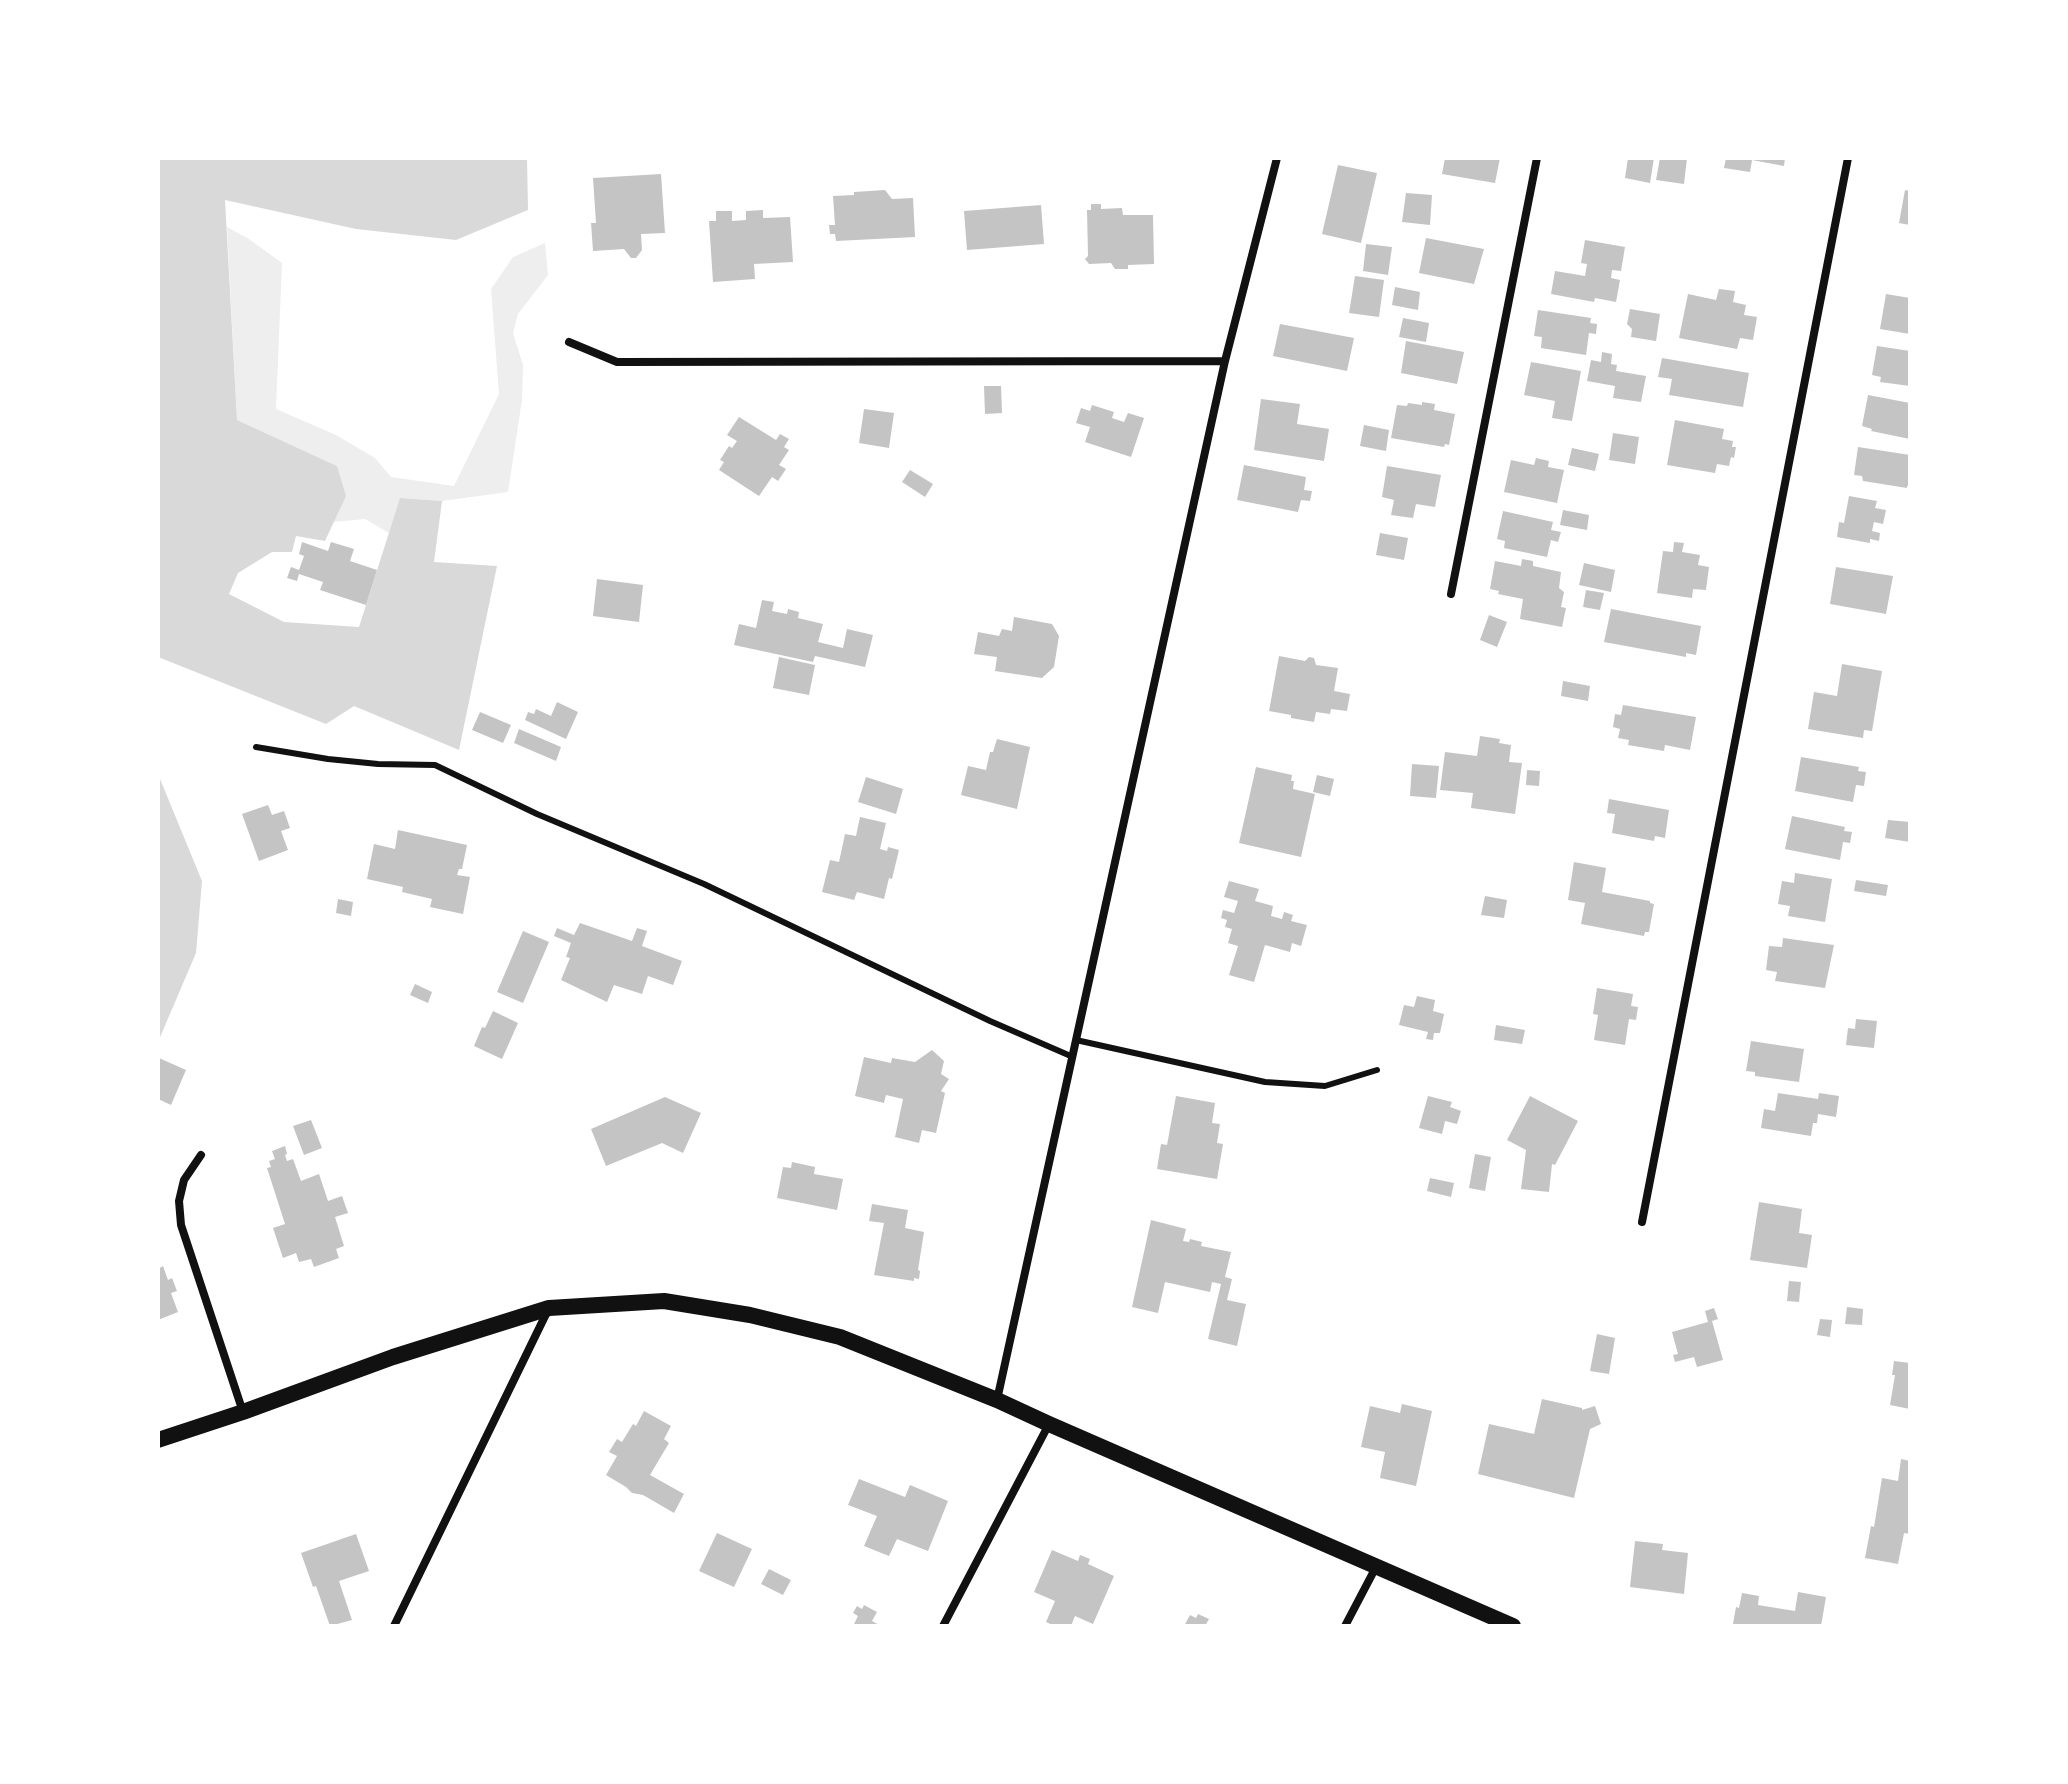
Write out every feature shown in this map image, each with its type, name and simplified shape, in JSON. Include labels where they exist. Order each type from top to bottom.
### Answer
[{"type":"main road","points":[[158,1440],[393,1357],[549,1308],[664,1301],[750,1315],[840,1337],[997,1400],[1513,1626]]},
{"type":"street","points":[[997,1400],[1225,361],[1277,158]]},
{"type":"street","points":[[1451,594],[1537,158]]},
{"type":"street","points":[[1642,1222],[1848,158]]},
{"type":"street","points":[[569,342],[617,362],[1225,361]]},
{"type":"street","points":[[201,1155],[184,1180],[179,1201],[181,1225],[243,1412]]},
{"type":"street","points":[[394,1626],[549,1308]]},
{"type":"street","points":[[943,1626],[1049,1424]]},
{"type":"street","points":[[1345,1626],[1376,1567]]},
{"type":"lane","points":[[256,747],[328,759],[435,765],[537,814],[704,884],[990,1021],[1073,1057]]},
{"type":"lane","points":[[1076,1040],[1265,1082],[1325,1086],[1377,1070]]},
{"type":"shaded area","points":[[158,158],[527,158],[528,210],[456,240],[356,229],[225,200],[237,420],[337,466],[346,496],[325,541],[296,536],[292,552],[272,552],[238,573],[229,594],[284,622],[359,627],[400,498],[442,501],[434,562],[497,566],[459,750],[354,706],[326,724],[158,657]]},
{"type":"shaded area","points":[[227,227],[282,263],[276,409],[336,435],[375,458],[391,477],[454,486],[499,394],[491,289],[513,257],[545,243],[548,275],[518,314],[513,333],[523,365],[522,400],[508,492],[442,501],[401,498],[389,533],[365,519],[333,522],[337,466],[237,420]]},
{"type":"shaded area","points":[[158,774],[202,881],[196,953],[158,1042]]},
{"type":"building","points":[[1445,158],[1500,158],[1495,183],[1442,174]]},
{"type":"building","points":[[1628,158],[1654,158],[1650,183],[1625,178]]},
{"type":"building","points":[[1660,158],[1687,158],[1684,184],[1656,180]]},
{"type":"building","points":[[1726,158],[1785,158],[1784,166],[1752,160],[1750,172],[1724,168]]},
{"type":"building","points":[[1338,165],[1377,173],[1361,243],[1322,234]]},
{"type":"building","points":[[661,174],[665,233],[641,234],[642,250],[636,258],[631,258],[624,249],[593,251],[591,223],[596,223],[593,178]]},
{"type":"building","points":[[885,190],[892,199],[913,198],[915,237],[836,241],[835,234],[830,234],[829,225],[835,225],[833,196]]},
{"type":"building","points":[[1905,190],[1910,191],[1910,225],[1899,223]]},
{"type":"building","points":[[1406,193],[1432,195],[1430,225],[1402,222]]},
{"type":"building","points":[[1091,204],[1101,204],[1101,209],[1122,208],[1123,215],[1153,215],[1154,264],[1115,269],[1111,263],[1089,264],[1085,259],[1088,256],[1087,210],[1091,210]]},
{"type":"building","points":[[1041,205],[1044,244],[967,250],[964,211]]},
{"type":"building","points":[[763,210],[763,218],[790,217],[793,262],[754,264],[755,279],[713,282],[709,221],[716,221],[716,211],[732,211],[732,221],[746,220],[746,211]]},
{"type":"building","points":[[1426,238],[1484,249],[1474,284],[1419,273]]},
{"type":"building","points":[[1585,240],[1625,247],[1621,271],[1612,270],[1611,278],[1620,280],[1616,302],[1595,298],[1594,302],[1551,294],[1555,271],[1585,276],[1587,264],[1581,263]]},
{"type":"building","points":[[1366,244],[1392,247],[1388,275],[1363,271]]},
{"type":"building","points":[[1355,276],[1384,280],[1379,317],[1349,313]]},
{"type":"building","points":[[1395,287],[1420,292],[1418,310],[1392,305]]},
{"type":"building","points":[[1719,289],[1735,291],[1733,302],[1746,305],[1744,315],[1757,317],[1753,340],[1740,338],[1737,349],[1679,338],[1688,294],[1716,300]]},
{"type":"building","points":[[1886,294],[1910,298],[1910,334],[1880,329]]},
{"type":"building","points":[[1630,309],[1660,314],[1656,341],[1631,337],[1632,329],[1627,324]]},
{"type":"building","points":[[1538,310],[1591,318],[1590,323],[1597,324],[1596,334],[1589,333],[1586,355],[1541,348],[1542,337],[1534,336]]},
{"type":"building","points":[[1403,318],[1429,323],[1426,342],[1399,337]]},
{"type":"building","points":[[1280,324],[1354,338],[1347,371],[1273,356]]},
{"type":"building","points":[[1406,341],[1464,352],[1457,384],[1401,373]]},
{"type":"building","points":[[1877,346],[1910,351],[1910,386],[1880,382],[1881,377],[1872,375]]},
{"type":"building","points":[[1602,352],[1612,354],[1611,364],[1617,365],[1616,371],[1646,376],[1641,402],[1613,398],[1615,386],[1587,381],[1591,360],[1601,362]]},
{"type":"building","points":[[1662,358],[1749,373],[1743,407],[1669,395],[1672,379],[1658,377]]},
{"type":"building","points":[[1531,362],[1581,371],[1572,421],[1552,418],[1555,401],[1524,395]]},
{"type":"building","points":[[984,386],[1001,386],[1002,413],[985,414]]},
{"type":"building","points":[[1868,395],[1910,403],[1910,439],[1871,431],[1862,426]]},
{"type":"building","points":[[1261,399],[1300,404],[1297,424],[1329,429],[1324,461],[1254,450]]},
{"type":"building","points":[[1422,402],[1435,404],[1434,410],[1455,414],[1449,445],[1445,444],[1444,447],[1391,438],[1397,405],[1422,405]]},
{"type":"building","points":[[1092,405],[1114,412],[1112,418],[1124,422],[1128,413],[1144,418],[1131,457],[1085,442],[1090,427],[1076,423],[1081,408],[1090,411]]},
{"type":"building","points":[[864,409],[894,413],[889,448],[859,443]]},
{"type":"building","points":[[739,417],[776,440],[780,434],[789,439],[784,447],[789,450],[779,465],[786,469],[778,481],[772,477],[759,496],[719,470],[724,462],[720,460],[729,446],[732,448],[737,441],[727,435]]},
{"type":"building","points":[[1675,420],[1724,429],[1722,439],[1733,441],[1732,447],[1736,447],[1729,466],[1717,464],[1715,473],[1667,465]]},
{"type":"building","points":[[1364,425],[1389,430],[1386,451],[1360,446]]},
{"type":"building","points":[[1613,433],[1639,437],[1635,464],[1609,460]]},
{"type":"building","points":[[1858,447],[1910,455],[1910,486],[1863,481],[1862,476],[1854,475]]},
{"type":"building","points":[[1572,448],[1599,454],[1595,471],[1568,465]]},
{"type":"building","points":[[1536,458],[1549,461],[1548,467],[1564,470],[1557,503],[1504,492],[1511,460],[1534,465]]},
{"type":"building","points":[[1244,465],[1306,477],[1304,490],[1312,491],[1310,501],[1301,500],[1298,512],[1237,500]]},
{"type":"building","points":[[1387,466],[1441,475],[1435,507],[1416,504],[1413,518],[1391,515],[1394,500],[1382,497]]},
{"type":"building","points":[[910,470],[933,484],[925,497],[902,482]]},
{"type":"building","points":[[1849,496],[1877,501],[1875,508],[1886,510],[1883,524],[1874,522],[1872,531],[1880,533],[1879,541],[1870,539],[1870,543],[1837,537],[1839,522],[1844,523]]},
{"type":"building","points":[[1563,510],[1589,515],[1587,530],[1560,525]]},
{"type":"building","points":[[1503,511],[1553,522],[1551,530],[1561,532],[1558,542],[1551,540],[1547,557],[1504,548],[1505,541],[1497,539]]},
{"type":"building","points":[[1380,533],[1408,538],[1404,560],[1376,555]]},
{"type":"building","points":[[302,542],[328,551],[331,542],[354,549],[350,561],[377,570],[366,605],[320,590],[323,582],[299,574],[297,581],[287,578],[291,567],[299,570],[304,556],[299,554]]},
{"type":"building","points":[[1674,542],[1684,543],[1682,552],[1700,555],[1698,565],[1709,567],[1706,590],[1693,589],[1692,598],[1657,593],[1663,551],[1673,552]]},
{"type":"building","points":[[1522,559],[1533,561],[1533,566],[1561,572],[1559,588],[1564,592],[1561,607],[1566,608],[1562,627],[1520,619],[1523,599],[1498,594],[1499,591],[1490,589],[1495,561],[1521,566]]},
{"type":"building","points":[[1584,563],[1615,570],[1611,592],[1579,585]]},
{"type":"building","points":[[1836,567],[1893,576],[1886,614],[1830,604]]},
{"type":"building","points":[[597,579],[643,585],[639,622],[593,616]]},
{"type":"building","points":[[1586,590],[1604,593],[1600,610],[1583,607]]},
{"type":"building","points":[[762,600],[774,602],[772,611],[787,614],[788,609],[799,612],[798,618],[823,624],[818,642],[843,648],[847,629],[873,635],[865,667],[815,656],[813,662],[734,645],[739,624],[756,628]]},
{"type":"building","points":[[1611,609],[1701,626],[1696,655],[1686,653],[1686,657],[1604,642]]},
{"type":"building","points":[[1489,615],[1507,622],[1497,647],[1480,640]]},
{"type":"building","points":[[1014,617],[1052,624],[1059,636],[1054,667],[1042,678],[995,671],[997,657],[974,654],[978,632],[999,636],[1002,629],[1012,631]]},
{"type":"building","points":[[1279,656],[1305,661],[1309,657],[1314,658],[1316,665],[1338,668],[1334,691],[1350,694],[1347,711],[1331,709],[1330,714],[1316,712],[1314,722],[1269,711]]},
{"type":"building","points":[[779,657],[815,665],[809,695],[773,688]]},
{"type":"building","points":[[1842,664],[1882,671],[1872,731],[1864,730],[1863,738],[1808,729],[1814,692],[1837,696]]},
{"type":"building","points":[[1563,681],[1590,686],[1588,701],[1561,696]]},
{"type":"building","points":[[557,702],[578,712],[566,739],[525,720],[528,712],[534,714],[536,709],[551,716]]},
{"type":"building","points":[[1623,705],[1696,717],[1690,750],[1665,745],[1664,751],[1628,745],[1629,740],[1618,738],[1620,729],[1613,727],[1615,714],[1621,715]]},
{"type":"building","points":[[480,712],[511,725],[503,743],[472,730]]},
{"type":"building","points":[[519,729],[561,747],[556,761],[514,743]]},
{"type":"building","points":[[1480,736],[1500,739],[1499,743],[1511,745],[1509,762],[1522,763],[1515,814],[1471,808],[1473,793],[1440,790],[1445,752],[1477,756]]},
{"type":"building","points":[[997,739],[1030,747],[1017,809],[961,795],[968,766],[986,770]]},
{"type":"building","points":[[1801,757],[1859,767],[1858,771],[1866,772],[1864,786],[1856,785],[1853,802],[1795,791]]},
{"type":"building","points":[[1412,764],[1439,766],[1436,798],[1410,796]]},
{"type":"building","points":[[1256,767],[1292,775],[1293,789],[1315,794],[1301,857],[1239,843]]},
{"type":"building","points":[[1527,770],[1540,771],[1539,786],[1526,785]]},
{"type":"building","points":[[1317,775],[1334,779],[1330,796],[1313,792]]},
{"type":"building","points":[[866,777],[903,789],[896,814],[858,802]]},
{"type":"building","points":[[1609,799],[1669,810],[1665,838],[1655,836],[1654,841],[1612,833],[1615,814],[1607,813]]},
{"type":"building","points":[[268,805],[272,815],[284,811],[290,828],[281,831],[288,850],[259,861],[242,814]]},
{"type":"building","points":[[1792,816],[1845,827],[1844,831],[1852,832],[1850,843],[1843,842],[1840,860],[1785,849]]},
{"type":"building","points":[[860,817],[886,823],[880,849],[887,851],[888,847],[899,850],[884,899],[857,892],[854,900],[822,892],[830,860],[839,862],[845,834],[856,836]]},
{"type":"building","points":[[1888,820],[1910,822],[1910,842],[1885,838]]},
{"type":"building","points":[[398,830],[467,845],[462,869],[457,875],[470,877],[463,914],[430,907],[432,899],[402,892],[403,887],[367,879],[374,844],[395,849]]},
{"type":"building","points":[[1574,862],[1606,868],[1602,892],[1654,904],[1649,932],[1645,932],[1644,936],[1581,924],[1585,903],[1568,900]]},
{"type":"building","points":[[1795,873],[1832,879],[1825,922],[1788,916],[1790,906],[1778,904],[1782,881],[1794,883]]},
{"type":"building","points":[[1856,880],[1888,885],[1886,896],[1854,891]]},
{"type":"building","points":[[1229,881],[1259,889],[1255,901],[1273,906],[1271,916],[1282,919],[1284,912],[1293,915],[1291,921],[1307,925],[1301,946],[1292,943],[1290,952],[1265,945],[1254,982],[1229,975],[1238,946],[1228,943],[1232,929],[1225,927],[1227,920],[1221,918],[1223,910],[1234,913],[1238,901],[1224,897]]},
{"type":"building","points":[[1485,896],[1507,900],[1504,918],[1481,915]]},
{"type":"building","points":[[338,899],[353,902],[351,916],[336,913]]},
{"type":"building","points":[[580,923],[632,941],[637,928],[647,931],[642,946],[682,961],[673,985],[648,976],[642,994],[614,985],[607,1002],[561,980],[570,958],[566,957],[571,943],[554,936],[557,928],[574,935]]},
{"type":"building","points":[[523,931],[549,942],[523,1003],[497,992]]},
{"type":"building","points":[[1783,938],[1834,945],[1825,988],[1775,981],[1777,972],[1766,970],[1769,946],[1782,947]]},
{"type":"building","points":[[415,984],[432,992],[428,1003],[410,995]]},
{"type":"building","points":[[1597,988],[1633,994],[1631,1006],[1638,1007],[1636,1020],[1629,1019],[1625,1045],[1594,1040],[1598,1015],[1593,1014]]},
{"type":"building","points":[[1417,996],[1435,1000],[1433,1011],[1444,1014],[1440,1033],[1434,1033],[1433,1040],[1426,1039],[1428,1032],[1399,1025],[1404,1005],[1414,1007]]},
{"type":"building","points":[[493,1011],[518,1023],[502,1059],[474,1046]]},
{"type":"building","points":[[1856,1019],[1877,1021],[1874,1048],[1846,1045],[1848,1028],[1855,1029]]},
{"type":"building","points":[[1496,1025],[1525,1030],[1522,1044],[1494,1040]]},
{"type":"building","points":[[1751,1041],[1804,1049],[1799,1082],[1755,1076],[1755,1072],[1746,1071]]},
{"type":"building","points":[[932,1050],[944,1061],[941,1074],[949,1079],[941,1091],[945,1093],[936,1133],[922,1130],[919,1143],[895,1137],[903,1099],[886,1095],[884,1103],[855,1096],[864,1057],[891,1063],[892,1058],[915,1062]]},
{"type":"building","points":[[159,1058],[186,1070],[171,1105],[158,1099]]},
{"type":"building","points":[[1778,1093],[1818,1099],[1819,1093],[1839,1096],[1836,1117],[1818,1114],[1811,1136],[1761,1128],[1764,1109],[1775,1111]]},
{"type":"building","points":[[1176,1096],[1215,1103],[1212,1123],[1220,1124],[1217,1143],[1223,1144],[1217,1179],[1157,1169],[1161,1144],[1167,1145]]},
{"type":"building","points":[[1428,1096],[1452,1102],[1450,1107],[1461,1111],[1457,1124],[1445,1121],[1442,1134],[1419,1128]]},
{"type":"building","points":[[1530,1096],[1578,1121],[1555,1165],[1552,1164],[1549,1192],[1521,1189],[1526,1150],[1507,1140]]},
{"type":"building","points":[[665,1097],[701,1113],[683,1153],[662,1143],[606,1166],[591,1129]]},
{"type":"building","points":[[311,1120],[322,1148],[304,1155],[293,1126]]},
{"type":"building","points":[[285,1146],[287,1161],[293,1159],[301,1181],[319,1174],[328,1201],[342,1196],[348,1213],[335,1217],[344,1246],[336,1249],[339,1258],[314,1267],[311,1259],[299,1262],[296,1253],[283,1258],[273,1228],[285,1224],[267,1168],[271,1167],[269,1161],[275,1159],[272,1151]]},
{"type":"building","points":[[1475,1154],[1491,1157],[1485,1191],[1469,1188]]},
{"type":"building","points":[[792,1162],[815,1167],[814,1174],[843,1179],[837,1210],[777,1198],[783,1167],[791,1168]]},
{"type":"building","points":[[1430,1178],[1454,1183],[1451,1197],[1427,1191]]},
{"type":"building","points":[[1759,1202],[1802,1209],[1799,1233],[1812,1235],[1807,1268],[1750,1260]]},
{"type":"building","points":[[872,1204],[908,1210],[905,1228],[924,1232],[919,1279],[914,1278],[914,1281],[874,1275],[884,1223],[869,1221]]},
{"type":"building","points":[[1151,1220],[1186,1229],[1183,1241],[1189,1242],[1190,1239],[1202,1242],[1201,1246],[1231,1252],[1225,1277],[1232,1279],[1227,1300],[1246,1304],[1237,1346],[1208,1339],[1221,1284],[1212,1282],[1210,1292],[1165,1282],[1158,1313],[1132,1307]]},
{"type":"building","points":[[163,1266],[168,1280],[172,1278],[177,1291],[171,1293],[178,1312],[158,1320],[158,1269]]},
{"type":"building","points":[[1789,1281],[1801,1282],[1799,1302],[1787,1301]]},
{"type":"building","points":[[1847,1307],[1863,1309],[1862,1325],[1845,1324]]},
{"type":"building","points":[[1714,1308],[1718,1319],[1712,1321],[1723,1360],[1697,1367],[1694,1357],[1675,1362],[1673,1355],[1678,1354],[1672,1332],[1708,1322],[1705,1311]]},
{"type":"building","points":[[1820,1319],[1832,1320],[1830,1337],[1817,1335]]},
{"type":"building","points":[[1597,1334],[1615,1338],[1609,1374],[1590,1371]]},
{"type":"building","points":[[1894,1361],[1910,1363],[1910,1409],[1890,1405]]},
{"type":"building","points":[[1542,1399],[1582,1410],[1595,1406],[1601,1424],[1590,1429],[1574,1498],[1478,1474],[1489,1424],[1534,1434]]},
{"type":"building","points":[[1402,1404],[1432,1411],[1416,1486],[1380,1478],[1385,1452],[1361,1447],[1370,1406],[1400,1413]]},
{"type":"building","points":[[644,1411],[671,1426],[664,1439],[669,1443],[650,1475],[684,1494],[674,1513],[643,1495],[632,1493],[606,1475],[617,1456],[609,1452],[617,1439],[622,1442],[633,1424],[636,1426]]},
{"type":"building","points":[[1901,1459],[1910,1461],[1910,1534],[1904,1533],[1898,1564],[1865,1558],[1882,1478],[1898,1481]]},
{"type":"building","points":[[859,1479],[905,1497],[910,1485],[948,1501],[928,1551],[897,1539],[889,1556],[864,1546],[877,1516],[848,1505]]},
{"type":"building","points":[[717,1533],[752,1549],[734,1587],[699,1571]]},
{"type":"building","points":[[356,1534],[369,1571],[339,1581],[352,1620],[330,1626],[301,1553]]},
{"type":"building","points":[[1635,1541],[1663,1544],[1662,1550],[1688,1553],[1684,1594],[1630,1587]]},
{"type":"building","points":[[1052,1550],[1078,1561],[1080,1555],[1090,1559],[1088,1564],[1114,1576],[1093,1624],[1075,1616],[1071,1626],[1055,1626],[1046,1622],[1055,1601],[1034,1592]]},
{"type":"building","points":[[769,1569],[791,1580],[783,1595],[761,1584]]},
{"type":"building","points":[[1798,1592],[1826,1597],[1821,1626],[1733,1624],[1742,1593],[1759,1596],[1758,1605],[1795,1611]]},
{"type":"building","points":[[864,1605],[877,1612],[872,1621],[881,1626],[853,1626],[858,1616],[853,1613],[857,1606],[862,1609]]},
{"type":"building","points":[[1198,1614],[1209,1619],[1205,1626],[1184,1626],[1190,1615],[1196,1618]]}]
